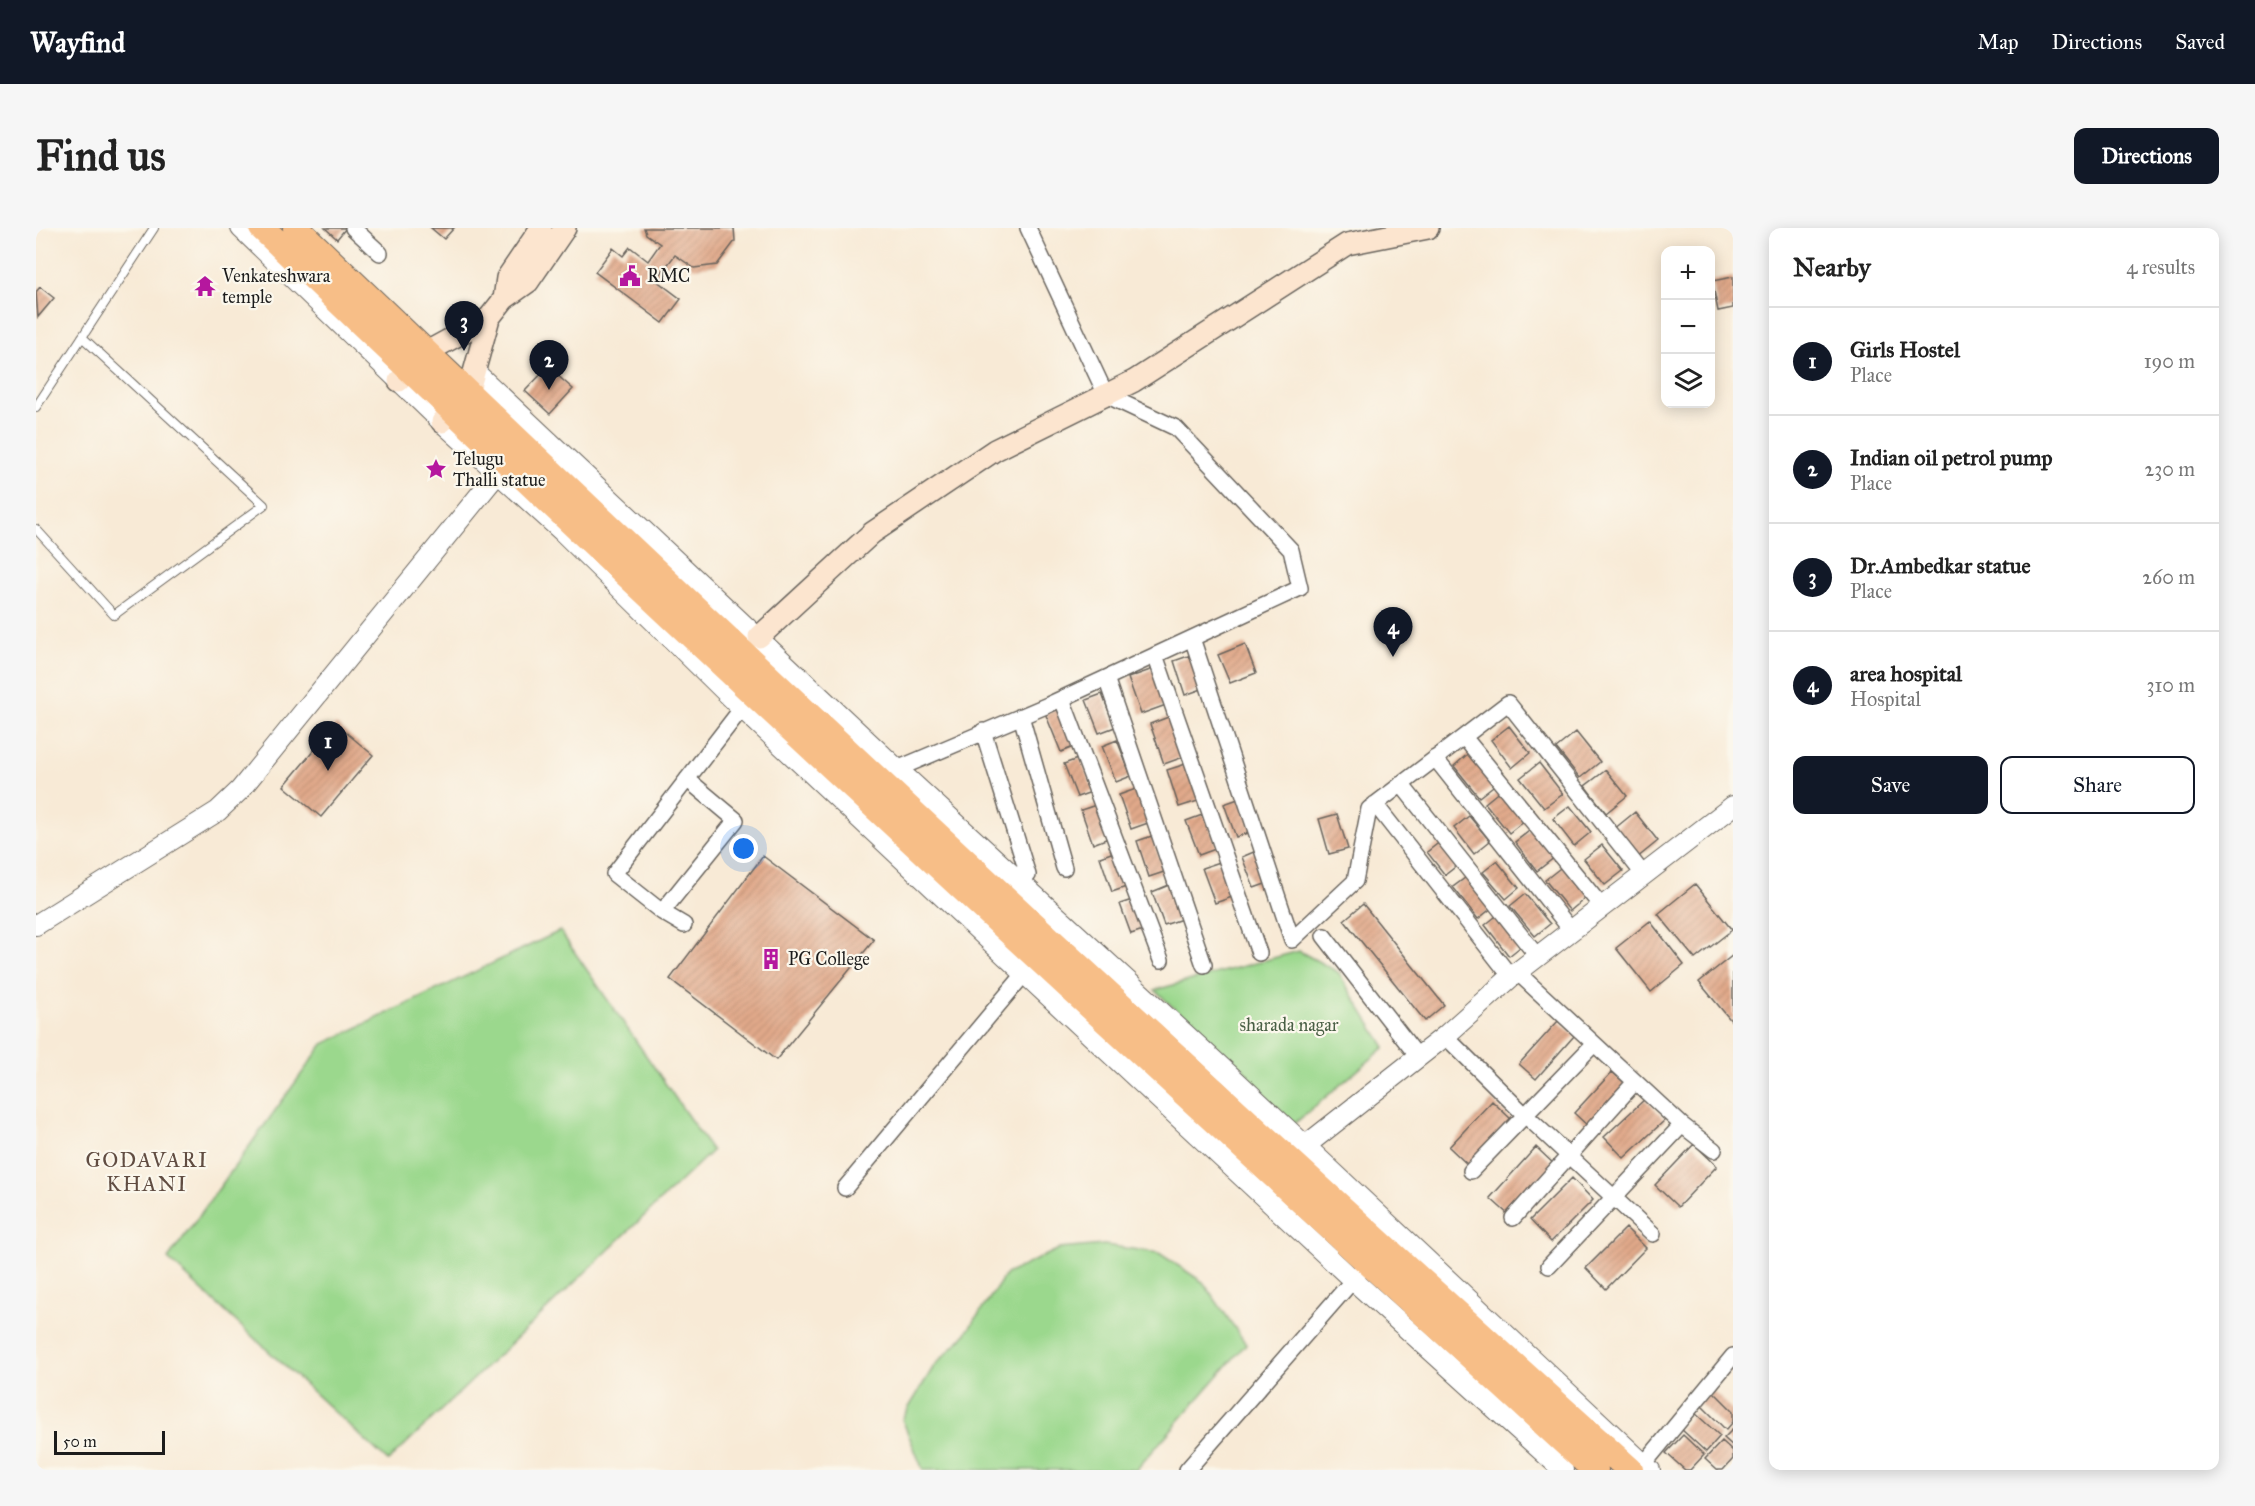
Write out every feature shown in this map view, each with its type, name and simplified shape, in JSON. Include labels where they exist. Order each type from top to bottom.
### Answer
[{"type":"highway","points":[[262,228],[418,362],[715,640],[1417,1265],[1641,1469]]},
{"type":"highway","points":[[296,228],[418,362]]},
{"type":"highway","points":[[459,400],[502,467],[567,526],[691,618]]},
{"type":"highway","points":[[715,640],[1031,966],[1361,1271],[1595,1470]]},
{"type":"main road","points":[[504,299],[507,278],[541,228]]},
{"type":"main road","points":[[459,400],[489,318],[504,299],[528,282],[565,228]]},
{"type":"main road","points":[[759,637],[872,533],[995,450],[1134,381],[1347,244],[1428,228]]},
{"type":"main road","points":[[418,362],[489,318]]},
{"type":"street","points":[[242,228],[418,362],[459,400]]},
{"type":"street","points":[[310,228],[418,362]]},
{"type":"street","points":[[353,228],[380,253]]},
{"type":"street","points":[[897,769],[1062,699],[1300,588],[1291,550],[1176,428],[1106,395],[1028,228]]},
{"type":"street","points":[[36,925],[218,811],[240,790],[502,467]]},
{"type":"street","points":[[691,618],[715,640],[742,708],[1031,966],[845,1188]]},
{"type":"street","points":[[715,640],[759,637],[897,769],[1305,1146],[1417,1265]]},
{"type":"street","points":[[1191,638],[1292,939],[1355,881],[1369,809],[1508,703],[1644,875]]},
{"type":"street","points":[[1155,656],[1259,953]]},
{"type":"street","points":[[1106,678],[1204,965]]},
{"type":"street","points":[[1062,699],[1161,960]]},
{"type":"street","points":[[684,925],[662,912],[614,874],[742,708]]},
{"type":"street","points":[[1021,716],[1064,868]]},
{"type":"street","points":[[983,731],[1028,875],[1022,883]]},
{"type":"street","points":[[1464,736],[1602,907]]},
{"type":"street","points":[[1435,758],[1571,930]]},
{"type":"street","points":[[662,912],[736,820],[687,778]]},
{"type":"street","points":[[1401,784],[1537,956]]},
{"type":"street","points":[[1375,804],[1514,974],[1682,1125],[1714,1150]]},
{"type":"street","points":[[1305,1146],[1444,1036],[1514,974],[1733,806]]},
{"type":"street","points":[[1324,936],[1418,1057]]},
{"type":"street","points":[[1444,1036],[1653,1234]]},
{"type":"street","points":[[1471,1172],[1594,1044]]},
{"type":"street","points":[[1513,1218],[1635,1082]]},
{"type":"street","points":[[1549,1266],[1682,1125]]},
{"type":"street","points":[[1187,1470],[1361,1271],[1563,1470]]},
{"type":"street","points":[[1641,1469],[1733,1356]]},
{"type":"lane","points":[[36,407],[154,228]]},
{"type":"lane","points":[[36,530],[114,615],[264,505],[82,337]]},
{"type":"green space","points":[[560,931],[712,1151],[388,1461],[168,1259],[323,1044]]},
{"type":"green space","name":"sharada nagar","points":[[1299,951],[1338,972],[1385,1047],[1294,1124],[1155,990]]},
{"type":"green space","points":[[1104,1245],[1159,1253],[1203,1282],[1246,1344],[1136,1470],[923,1470],[902,1419],[934,1366],[964,1336],[1006,1274],[1059,1249]]},
{"type":"building","points":[[325,228],[346,228],[337,239]]},
{"type":"building","points":[[431,228],[454,228],[444,239]]},
{"type":"building","name":"RMC","points":[[644,228],[734,228],[735,241],[717,265],[694,268],[675,255],[656,280],[681,299],[663,323],[595,272],[613,248],[623,256],[630,247],[648,261],[660,244],[646,234]]},
{"type":"building","points":[[1733,277],[1733,308],[1718,311],[1715,280]]},
{"type":"building","points":[[40,287],[54,298],[38,317],[36,292]]},
{"type":"building","points":[[548,367],[573,389],[550,414],[525,391]]},
{"type":"building","points":[[1245,644],[1256,673],[1230,683],[1218,655]]},
{"type":"building","points":[[1191,655],[1202,689],[1185,695],[1174,661]]},
{"type":"building","points":[[1153,669],[1166,705],[1141,714],[1128,678]]},
{"type":"building","points":[[1102,694],[1115,727],[1099,733],[1086,700]]},
{"type":"building","points":[[1061,707],[1076,746],[1061,752],[1045,713]]},
{"type":"building","points":[[1171,716],[1186,756],[1164,764],[1150,724]]},
{"type":"building","points":[[336,724],[373,755],[321,817],[284,786]]},
{"type":"building","points":[[1509,726],[1530,753],[1512,768],[1491,740]]},
{"type":"building","points":[[1576,732],[1600,762],[1580,778],[1556,748]]},
{"type":"building","points":[[1117,740],[1131,776],[1116,782],[1102,746]]},
{"type":"building","points":[[1471,751],[1497,783],[1479,797],[1454,766]]},
{"type":"building","points":[[1080,758],[1094,791],[1077,797],[1064,764]]},
{"type":"building","points":[[1189,763],[1201,800],[1179,807],[1167,770]]},
{"type":"building","points":[[1539,763],[1563,794],[1544,808],[1520,778]]},
{"type":"building","points":[[1606,770],[1627,796],[1606,813],[1585,786]]},
{"type":"building","points":[[1136,789],[1148,823],[1131,829],[1119,795]]},
{"type":"building","points":[[1501,790],[1525,820],[1509,833],[1485,803]]},
{"type":"building","points":[[1241,798],[1253,831],[1236,837],[1224,804]]},
{"type":"building","points":[[1099,804],[1111,837],[1093,844],[1081,810]]},
{"type":"building","points":[[1570,806],[1591,832],[1574,846],[1553,819]]},
{"type":"building","points":[[1635,812],[1658,841],[1637,858],[1614,829]]},
{"type":"building","points":[[1205,814],[1218,848],[1199,855],[1186,821]]},
{"type":"building","points":[[1337,814],[1348,849],[1329,854],[1319,819]]},
{"type":"building","points":[[1469,816],[1490,841],[1474,854],[1454,828]]},
{"type":"building","points":[[1533,828],[1555,857],[1537,871],[1515,842]]},
{"type":"building","points":[[1152,836],[1164,872],[1149,877],[1137,841]]},
{"type":"building","points":[[1441,841],[1459,864],[1445,875],[1427,852]]},
{"type":"building","points":[[1602,845],[1623,871],[1605,885],[1584,859]]},
{"type":"building","points":[[1117,851],[1129,886],[1112,892],[1100,857]]},
{"type":"building","points":[[1256,851],[1268,883],[1254,888],[1242,857]]},
{"type":"building","name":"PG College","points":[[763,856],[874,940],[776,1060],[670,979]]},
{"type":"building","points":[[1223,861],[1235,896],[1215,903],[1202,868]]},
{"type":"building","points":[[1497,861],[1519,888],[1506,899],[1483,872]]},
{"type":"building","points":[[1564,865],[1589,895],[1570,911],[1545,880]]},
{"type":"building","points":[[1469,875],[1493,907],[1478,919],[1453,887]]},
{"type":"building","points":[[1695,884],[1732,930],[1695,959],[1658,914]]},
{"type":"building","points":[[1169,885],[1182,919],[1164,925],[1152,892]]},
{"type":"building","points":[[1525,894],[1550,924],[1535,936],[1510,906]]},
{"type":"building","points":[[1135,899],[1146,929],[1131,934],[1120,904]]},
{"type":"building","points":[[1363,904],[1444,1005],[1425,1021],[1344,920]]},
{"type":"building","points":[[1500,913],[1524,944],[1509,956],[1485,925]]},
{"type":"building","points":[[1650,921],[1684,965],[1651,992],[1616,948]]},
{"type":"building","points":[[1733,955],[1733,1023],[1699,982]]},
{"type":"building","points":[[1558,1021],[1574,1036],[1536,1079],[1519,1064]]},
{"type":"building","points":[[1612,1072],[1628,1086],[1590,1128],[1574,1113]]},
{"type":"building","points":[[1645,1099],[1665,1120],[1624,1158],[1604,1137]]},
{"type":"building","points":[[1492,1101],[1513,1121],[1470,1167],[1449,1147]]},
{"type":"building","points":[[1694,1144],[1717,1166],[1678,1207],[1655,1185]]},
{"type":"building","points":[[1536,1147],[1556,1166],[1510,1216],[1490,1198]]},
{"type":"building","points":[[1572,1178],[1593,1200],[1551,1242],[1530,1220]]},
{"type":"building","points":[[1626,1228],[1646,1248],[1606,1289],[1586,1268]]},
{"type":"building","points":[[1712,1390],[1733,1411],[1733,1422],[1726,1430],[1699,1403]]},
{"type":"building","points":[[1695,1413],[1720,1436],[1706,1452],[1681,1429]]},
{"type":"building","points":[[1733,1429],[1733,1446],[1724,1438]]},
{"type":"building","points":[[1683,1435],[1704,1455],[1690,1470],[1685,1470],[1666,1453]]},
{"type":"building","points":[[1722,1441],[1733,1451],[1733,1459],[1723,1470],[1717,1470],[1705,1459]]},
{"type":"place","name":"RMC","points":[[630,276]]},
{"type":"place","name":"Venkateshwara temple","points":[[205,286]]},
{"type":"place","name":"Dr.Ambedkar statue","points":[[464,351]]},
{"type":"place","name":"Indian oil petrol pump","points":[[549,390]]},
{"type":"place","name":"Telugu Thalli statue","points":[[436,469]]},
{"type":"place","name":"area hospital","points":[[1393,657]]},
{"type":"place","name":"Girls Hostel","points":[[328,771]]},
{"type":"place","name":"PG College","points":[[771,959]]},
{"type":"district","name":"GODAVARI KHANI","points":[[147,1172]]}]
